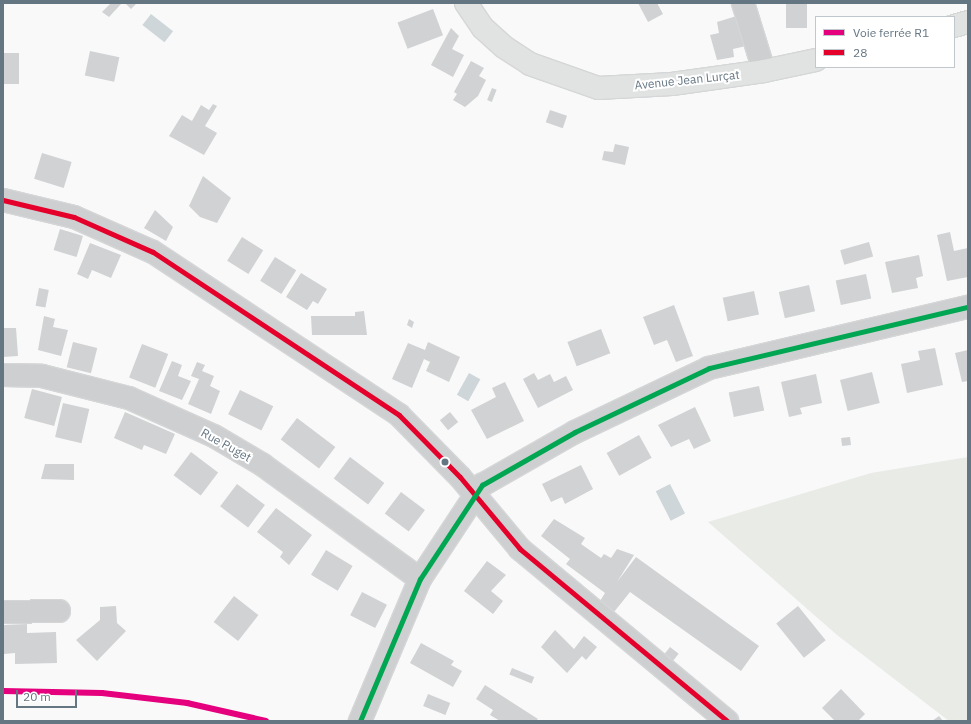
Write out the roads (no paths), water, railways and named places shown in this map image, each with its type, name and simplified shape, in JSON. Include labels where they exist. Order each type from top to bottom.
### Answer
[{"type":"main road","name":"Avenue Jean Lurçat","points":[[466,3],[483,28],[504,47],[530,64],[598,88],[672,84],[764,72],[815,60]]},
{"type":"main road","points":[[955,26],[968,22]]},
{"type":"street","points":[[743,3],[764,72]]},
{"type":"street","points":[[3,200],[74,217],[153,252],[399,415],[476,497],[520,549],[727,721]]},
{"type":"street","points":[[360,721],[420,579],[476,497],[482,485],[575,432],[709,368],[968,307]]},
{"type":"street","name":"Rue Puget","points":[[3,375],[42,376],[129,398],[214,436],[263,465],[420,579]]},
{"type":"street","points":[[3,612],[59,611]]},
{"type":"rail line","name":"R1","points":[[3,691],[102,693],[187,703],[266,721]]}]
